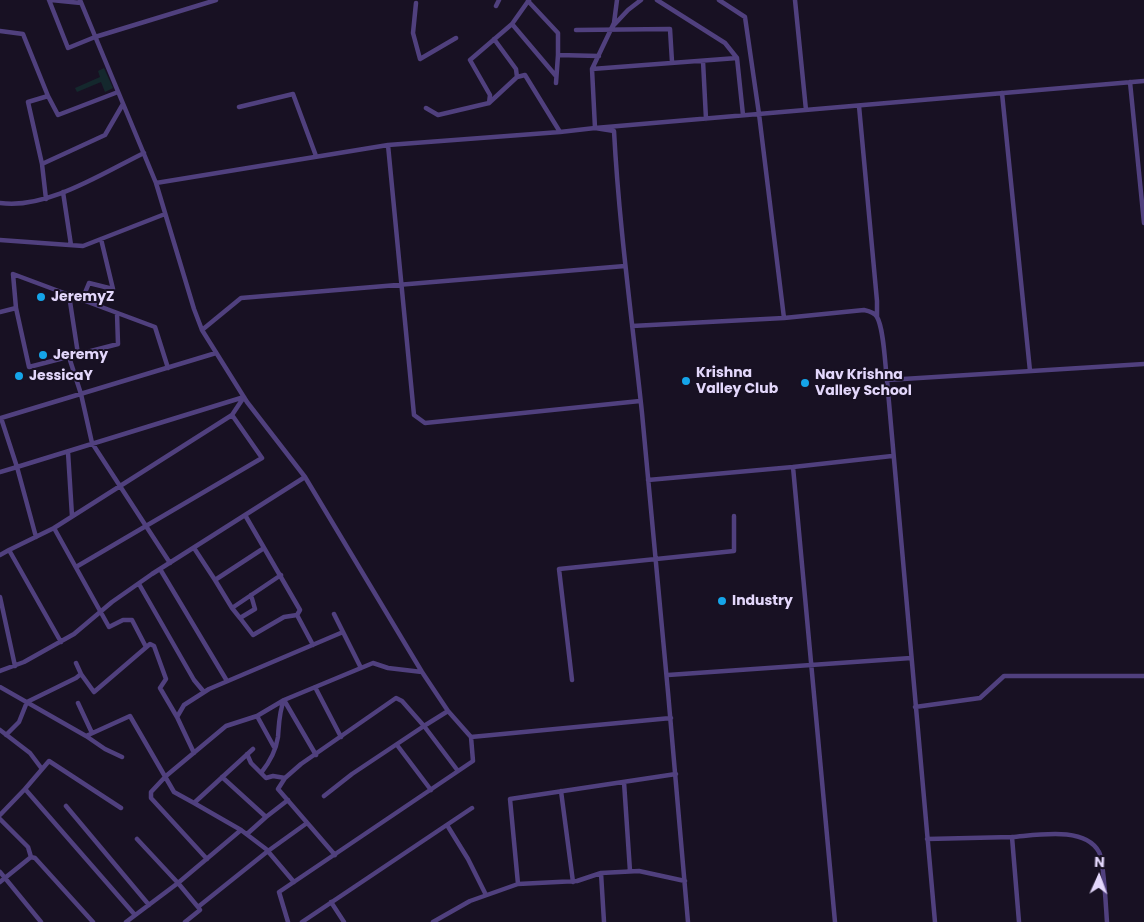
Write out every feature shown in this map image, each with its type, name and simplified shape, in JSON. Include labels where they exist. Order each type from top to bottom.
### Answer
[{"type":"street","points":[[216,0],[95,37],[68,48],[50,0],[81,1],[95,37],[156,183],[202,330],[244,397],[305,477],[422,672],[448,711],[471,737],[473,761],[279,892],[288,922]]},
{"type":"street","points":[[496,6],[499,0]]},
{"type":"street","points":[[489,103],[490,95],[470,60],[512,24],[529,0],[558,32],[556,83]]},
{"type":"street","points":[[595,128],[592,69],[611,29],[617,0]]},
{"type":"street","points":[[611,29],[628,10],[641,0]]},
{"type":"street","points":[[657,0],[725,43],[737,58],[743,116]]},
{"type":"street","points":[[719,0],[745,17],[784,318]]},
{"type":"street","points":[[795,0],[806,110]]},
{"type":"street","points":[[416,3],[413,33],[420,59],[456,38]]},
{"type":"street","points":[[512,24],[556,76]]},
{"type":"street","points":[[576,30],[670,29],[672,62]]},
{"type":"street","points":[[0,31],[23,34],[48,96],[58,115],[118,92]]},
{"type":"street","points":[[494,39],[516,69],[517,77]]},
{"type":"street","points":[[558,55],[599,56]]},
{"type":"street","points":[[592,69],[737,58]]},
{"type":"street","points":[[703,60],[706,119]]},
{"type":"street","points":[[426,108],[438,115],[489,103],[517,77],[525,75],[560,132]]},
{"type":"street","points":[[156,183],[388,144],[560,132],[1144,81]]},
{"type":"street","points":[[1130,82],[1144,223]]},
{"type":"street","points":[[1002,93],[1030,371]]},
{"type":"street","points":[[239,108],[293,94],[316,156]]},
{"type":"street","points":[[46,199],[42,164],[28,102],[48,96]]},
{"type":"street","points":[[42,164],[105,135],[123,104]]},
{"type":"street","points":[[859,106],[877,316],[882,337],[887,380],[892,456],[934,922]]},
{"type":"street","points":[[595,128],[614,131],[617,196],[668,675],[688,922]]},
{"type":"street","points":[[388,144],[414,415],[425,423],[640,401]]},
{"type":"street","points":[[0,204],[9,205],[46,199],[144,153]]},
{"type":"street","points":[[63,192],[71,245]]},
{"type":"street","points":[[0,240],[83,246],[165,214]]},
{"type":"street","points":[[82,300],[89,283],[113,289],[101,239]]},
{"type":"street","points":[[202,330],[241,298],[625,266]]},
{"type":"street","points":[[117,313],[118,344],[30,368],[16,308],[13,274],[117,313],[155,328],[168,368]]},
{"type":"street","points":[[69,295],[78,354]]},
{"type":"street","points":[[0,312],[16,308]]},
{"type":"street","points":[[632,326],[784,318],[864,310],[877,316]]},
{"type":"street","points":[[36,537],[17,467],[0,417],[216,353]]},
{"type":"street","points":[[69,357],[81,394],[92,443],[170,563]]},
{"type":"street","points":[[887,380],[1144,364]]},
{"type":"street","points":[[0,555],[54,528],[232,415],[244,397]]},
{"type":"street","points":[[0,472],[244,397]]},
{"type":"street","points":[[76,567],[262,458],[232,415]]},
{"type":"street","points":[[68,452],[72,516]]},
{"type":"street","points":[[648,480],[892,456]]},
{"type":"street","points":[[793,467],[835,922]]},
{"type":"street","points":[[0,671],[24,662],[74,634],[112,602],[160,569],[305,477]]},
{"type":"street","points":[[246,515],[300,610],[297,615]]},
{"type":"street","points":[[572,680],[560,569],[734,551],[734,516]]},
{"type":"street","points":[[54,528],[110,627],[123,620],[132,620],[146,647]]},
{"type":"street","points":[[194,548],[232,608],[253,634],[284,617],[297,615]]},
{"type":"street","points":[[215,580],[264,548]]},
{"type":"street","points":[[9,550],[61,642]]},
{"type":"street","points":[[160,569],[228,681]]},
{"type":"street","points":[[232,608],[281,576]]},
{"type":"street","points":[[138,584],[194,680],[204,692]]},
{"type":"street","points":[[240,618],[255,609],[251,595]]},
{"type":"street","points":[[0,597],[15,666]]},
{"type":"street","points":[[334,614],[361,668]]},
{"type":"street","points":[[297,615],[313,645]]},
{"type":"street","points":[[178,717],[184,705],[204,692],[343,632]]},
{"type":"street","points":[[76,663],[81,674],[94,692],[146,647],[150,644],[154,646],[166,679],[160,688],[178,717],[194,753]]},
{"type":"street","points":[[668,675],[911,658]]},
{"type":"street","points":[[207,859],[151,798],[151,792],[166,776],[226,726],[257,716],[284,700],[373,663],[388,668],[422,672]]},
{"type":"street","points":[[6,735],[19,722],[27,702],[81,674]]},
{"type":"street","points":[[915,707],[980,698],[1004,676],[1144,676]]},
{"type":"street","points":[[0,686],[86,736],[105,750],[122,756]]},
{"type":"street","points":[[315,687],[341,737]]},
{"type":"street","points":[[335,855],[278,789],[285,778],[396,698],[402,701],[424,726],[458,771]]},
{"type":"street","points":[[261,773],[271,762],[277,740],[280,710],[284,700]]},
{"type":"street","points":[[284,700],[316,755]]},
{"type":"street","points":[[78,703],[92,733]]},
{"type":"street","points":[[324,796],[352,774],[448,711]]},
{"type":"street","points":[[86,736],[130,716],[174,792],[247,834],[268,850],[294,882]]},
{"type":"street","points":[[257,716],[274,747]]},
{"type":"street","points":[[471,737],[671,718]]},
{"type":"street","points":[[0,730],[30,753],[42,769]]},
{"type":"street","points":[[398,745],[431,790]]},
{"type":"street","points":[[194,803],[253,748]]},
{"type":"street","points":[[247,754],[251,763],[266,778],[273,776],[285,778]]},
{"type":"street","points":[[0,815],[49,761],[121,808]]},
{"type":"street","points":[[518,884],[510,799],[676,774]]},
{"type":"street","points":[[222,777],[266,817]]},
{"type":"street","points":[[624,782],[630,871]]},
{"type":"street","points":[[25,789],[135,915]]},
{"type":"street","points":[[561,791],[573,882]]},
{"type":"street","points":[[247,834],[288,800]]},
{"type":"street","points":[[66,806],[149,905]]},
{"type":"street","points":[[302,922],[472,808]]},
{"type":"street","points":[[0,820],[28,847],[31,857],[35,858],[93,922]]},
{"type":"street","points":[[198,907],[268,850],[307,822]]},
{"type":"street","points":[[447,825],[468,859],[486,895]]},
{"type":"street","points":[[126,922],[178,883],[241,830]]},
{"type":"street","points":[[927,839],[1066,834],[1090,841],[1100,854],[1107,922]]},
{"type":"street","points":[[1012,837],[1019,922]]},
{"type":"street","points":[[137,839],[200,910],[185,922]]},
{"type":"street","points":[[2,880],[31,857]]},
{"type":"street","points":[[433,922],[470,901],[518,884],[573,882],[601,872],[630,871],[685,881]]},
{"type":"street","points":[[0,872],[2,880],[41,922]]},
{"type":"street","points":[[601,872],[604,922]]},
{"type":"street","points":[[331,902],[344,922]]},
{"type":"green space","points":[[104,68],[113,88],[105,92],[101,82],[77,92],[75,88],[100,77],[98,71]]},
{"type":"place","name":"JeremyZ","points":[[41,297]]},
{"type":"place","name":"Jeremy","points":[[43,355]]},
{"type":"place","name":"JessicaY","points":[[19,376]]},
{"type":"place","name":"Krishna Valley Club","points":[[686,381]]},
{"type":"place","name":"Nav Krishna Valley School","points":[[805,383]]},
{"type":"place","name":"Industry","points":[[722,601]]}]
